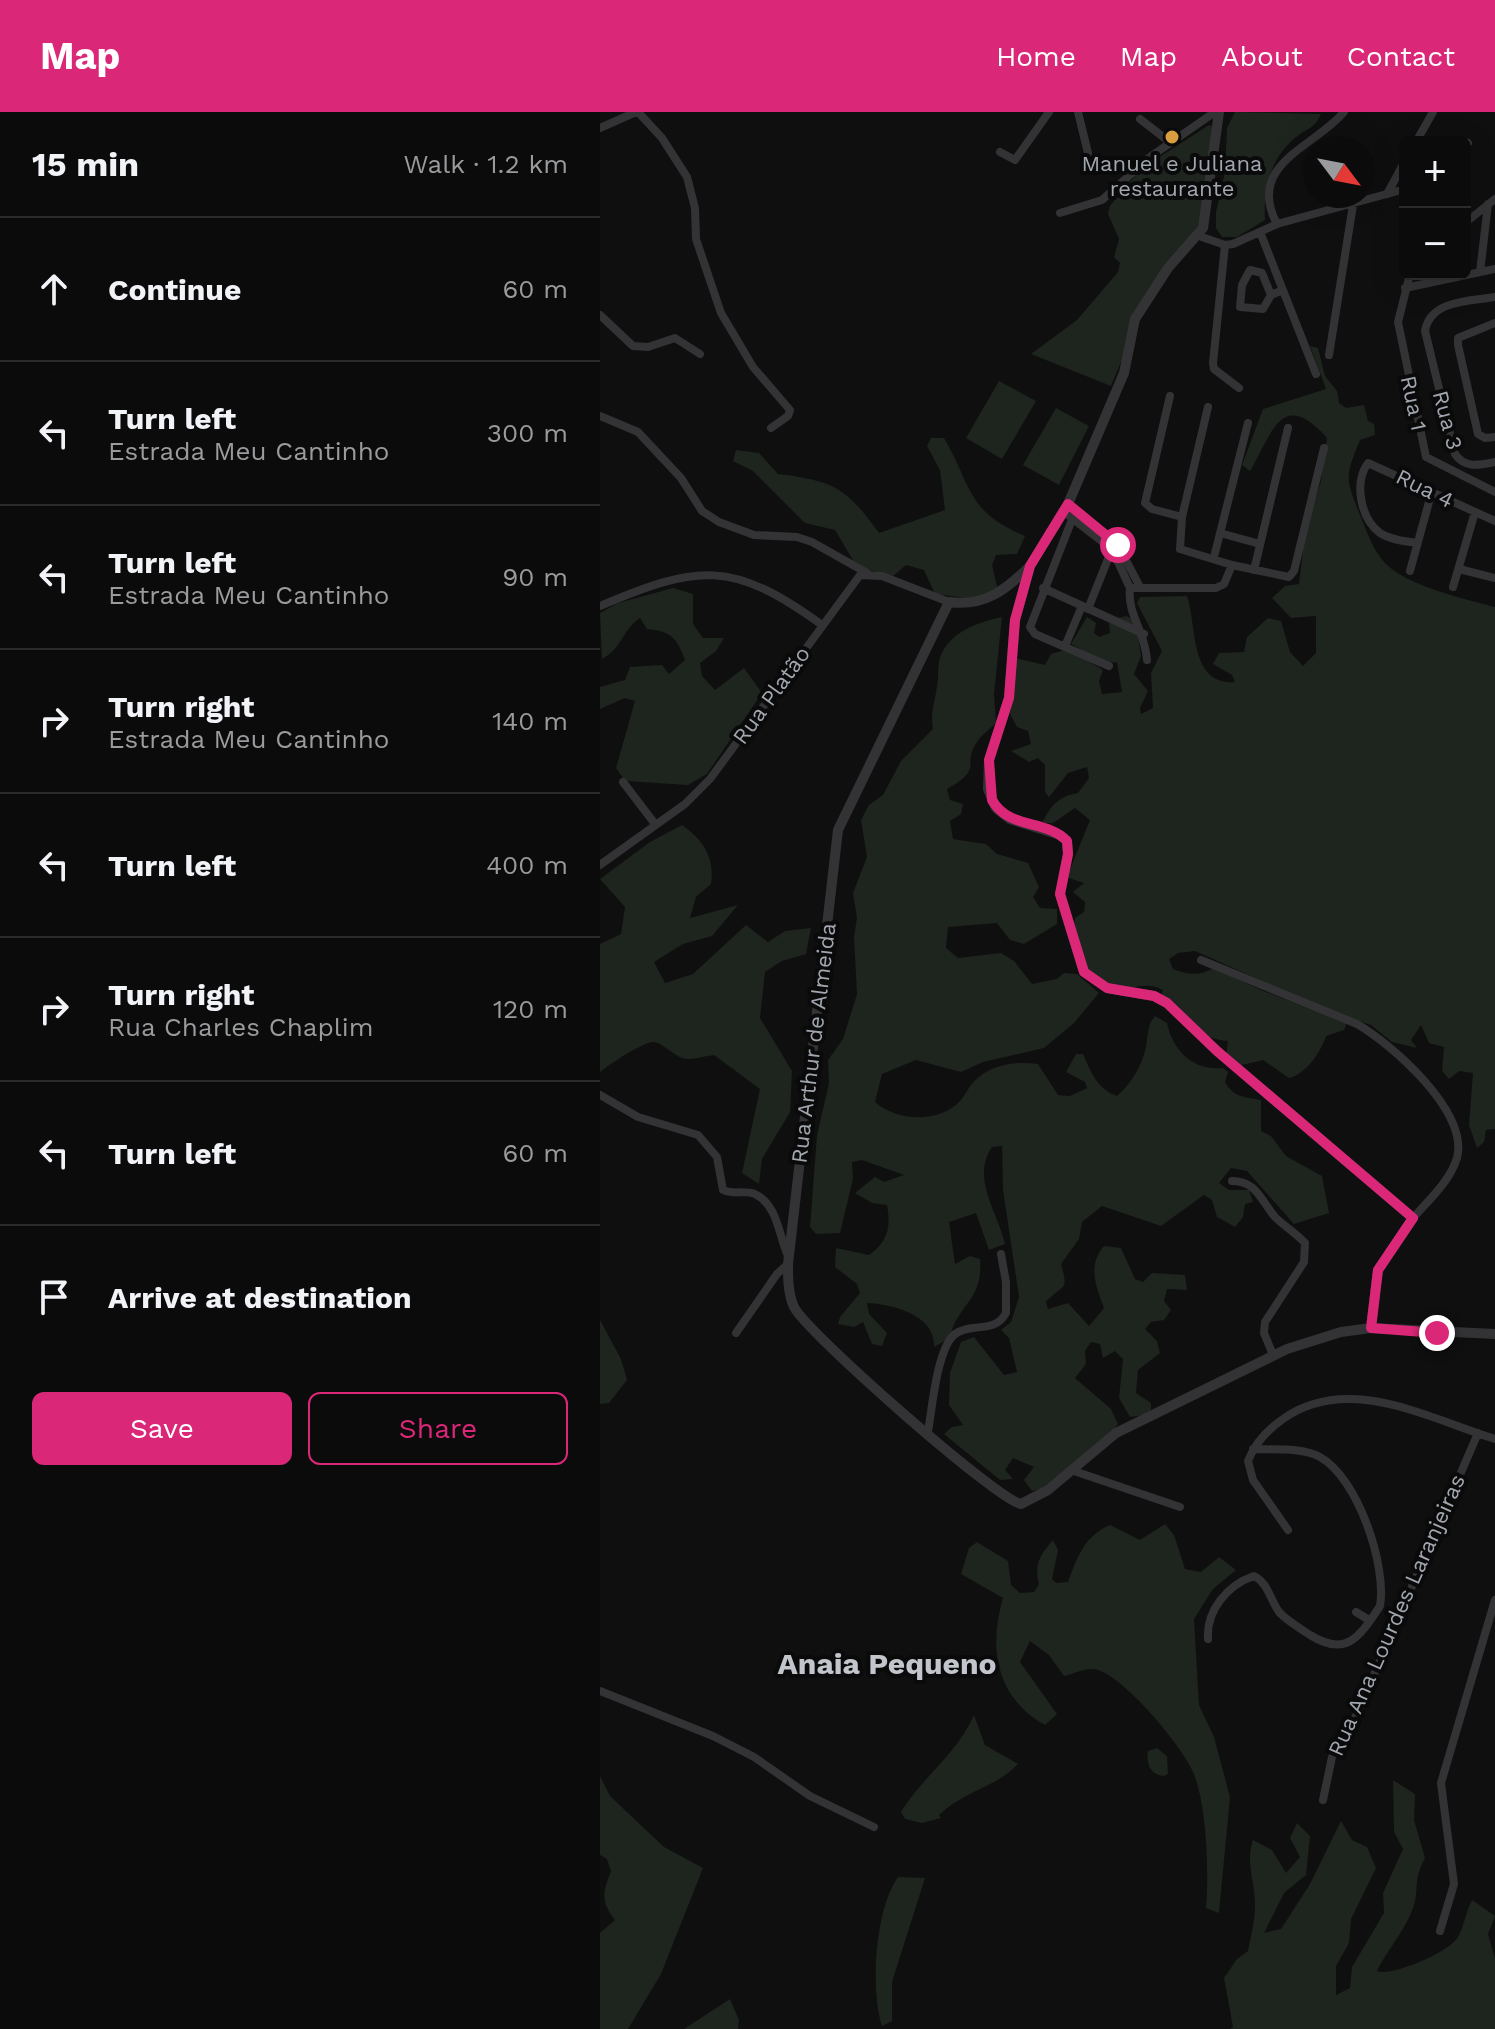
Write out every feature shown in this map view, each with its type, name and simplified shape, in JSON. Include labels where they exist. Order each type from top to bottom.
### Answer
[{"type":"street","points":[[600,128],[637,112],[662,138],[687,177],[695,208],[696,239],[721,313],[753,367],[790,410],[788,416],[771,428]]},
{"type":"street","points":[[1000,152],[1015,160],[1049,112]]},
{"type":"street","points":[[1078,112],[1088,153]]},
{"type":"street","points":[[1060,213],[1102,200],[1171,143],[1217,112]]},
{"type":"street","points":[[1109,666],[1032,631],[1030,622],[1068,511],[1124,373],[1135,319],[1168,268],[1199,236],[1205,219],[1217,112]]},
{"type":"street","points":[[1277,224],[1268,202],[1279,170],[1296,149],[1334,124],[1344,112]]},
{"type":"street","points":[[1419,136],[1433,112]]},
{"type":"street","points":[[1140,119],[1171,143]]},
{"type":"street","points":[[1387,194],[1399,172]]},
{"type":"street","points":[[1375,198],[1399,191]]},
{"type":"street","points":[[1471,218],[1492,201]]},
{"type":"street","points":[[1480,272],[1492,201]]},
{"type":"street","points":[[1199,236],[1225,245],[1277,224],[1341,208]]},
{"type":"street","points":[[1329,355],[1353,208]]},
{"type":"street","points":[[1260,232],[1316,374]]},
{"type":"street","points":[[1225,245],[1213,367],[1239,388]]},
{"type":"street","points":[[1405,288],[1495,269]]},
{"type":"street","points":[[1271,295],[1262,273],[1250,270],[1242,285],[1240,307],[1263,309],[1271,295],[1283,290]]},
{"type":"street","name":"Rua 1","points":[[1408,280],[1398,322],[1426,457],[1493,490]]},
{"type":"street","name":"Rua 3","points":[[1494,300],[1447,305],[1434,313],[1425,331],[1455,454],[1461,461],[1474,466],[1495,462]]},
{"type":"street","points":[[600,315],[633,346],[648,347],[675,338],[700,354]]},
{"type":"street","points":[[1495,323],[1464,333],[1458,338],[1458,345],[1478,434],[1485,438],[1495,437]]},
{"type":"street","points":[[1170,396],[1145,503],[1152,509],[1182,517]]},
{"type":"street","points":[[1208,407],[1182,517],[1180,549],[1285,578],[1294,571],[1324,448]]},
{"type":"street","points":[[600,416],[638,432],[681,478],[700,508],[719,522],[754,535],[797,537],[812,542],[868,574],[949,602],[982,601],[1015,581],[1030,566],[1068,511]]},
{"type":"street","points":[[1215,553],[1248,423]]},
{"type":"street","points":[[1254,570],[1288,428]]},
{"type":"street","name":"Rua 4","points":[[1417,543],[1388,537],[1376,529],[1359,484],[1366,466],[1375,464],[1495,521]]},
{"type":"street","points":[[1410,571],[1432,491]]},
{"type":"street","points":[[1068,511],[1112,549],[1135,588]]},
{"type":"street","points":[[1068,511],[1118,545],[1135,588],[1131,611],[1144,634],[1147,660]]},
{"type":"street","name":"Rua 4","points":[[1453,587],[1475,512]]},
{"type":"street","points":[[1220,533],[1260,544]]},
{"type":"street","points":[[1065,646],[1112,549]]},
{"type":"street","points":[[1135,588],[1216,588],[1224,584],[1232,565]]},
{"type":"street","points":[[1030,566],[1015,620],[1009,698],[989,760],[988,789],[996,808],[1010,819],[1060,835],[1067,841],[1068,854],[1060,894],[1080,965],[1087,976],[1107,988],[1154,996],[1167,1003],[1217,1051],[1413,1218]]},
{"type":"street","points":[[1459,569],[1495,578]]},
{"type":"street","points":[[600,606],[640,588],[675,578],[723,574],[770,591],[822,625]]},
{"type":"street","name":"Rua Platão","points":[[600,865],[685,804],[710,779],[855,579],[868,574]]},
{"type":"street","points":[[1043,588],[1144,634]]},
{"type":"street","name":"Rua Arthur de Almeida","points":[[949,602],[838,830],[788,1261],[793,1306],[803,1320],[928,1432],[1014,1503],[1037,1497],[1071,1470]]},
{"type":"street","points":[[623,782],[655,824]]},
{"type":"street","points":[[1201,960],[1357,1024],[1379,1039],[1434,1093],[1456,1126],[1460,1140],[1457,1156],[1442,1185],[1413,1218],[1378,1270],[1371,1328]]},
{"type":"street","points":[[600,1095],[638,1117],[698,1135],[717,1157],[723,1190],[754,1194],[766,1203],[781,1231],[788,1261],[736,1333]]},
{"type":"street","points":[[1232,1181],[1244,1181],[1255,1188],[1273,1215],[1305,1243],[1304,1262],[1298,1274],[1265,1322],[1264,1333],[1273,1355]]},
{"type":"street","points":[[928,1432],[943,1354],[949,1341],[960,1332],[996,1325],[1006,1313],[1006,1282],[1001,1254]]},
{"type":"street","points":[[1071,1470],[1116,1433],[1273,1355],[1329,1335],[1371,1328],[1495,1334]]},
{"type":"street","points":[[1288,1530],[1249,1470],[1253,1449],[1266,1432],[1301,1407],[1344,1398],[1393,1405],[1495,1439]]},
{"type":"street","name":"Rua Ana Lourdes Laranjeiras","points":[[1323,1800],[1332,1757],[1357,1714],[1478,1433]]},
{"type":"street","points":[[1208,1639],[1207,1624],[1212,1610],[1236,1586],[1254,1576],[1265,1585],[1282,1616],[1321,1642],[1343,1645],[1353,1640],[1381,1599],[1367,1523],[1343,1480],[1331,1466],[1312,1454],[1253,1449]]},
{"type":"street","points":[[1071,1470],[1180,1507]]},
{"type":"street","points":[[1440,1931],[1454,1884],[1441,1783],[1495,1601]]},
{"type":"street","points":[[1356,1612],[1369,1620]]},
{"type":"street","points":[[600,1691],[713,1736],[754,1757],[810,1796],[874,1827]]},
{"type":"shaded area","points":[[1235,112],[1321,114],[1314,125],[1289,143],[1275,163],[1267,185],[1265,220],[1237,237],[1222,237],[1216,228],[1216,212],[1225,172],[1227,128]]},
{"type":"shaded area","points":[[1209,125],[1213,126],[1204,210],[1195,234],[1154,282],[1111,386],[1031,354],[1077,320],[1118,272],[1120,263],[1114,257],[1119,239],[1108,214],[1110,206],[1141,169]]},
{"type":"shaded area","points":[[1310,346],[1318,348],[1325,376],[1337,391],[1339,403],[1346,408],[1364,405],[1368,421],[1374,424],[1375,435],[1360,440],[1349,470],[1349,484],[1377,553],[1386,564],[1408,579],[1495,607],[1495,1129],[1486,1130],[1484,1142],[1477,1148],[1469,1125],[1473,1073],[1459,1071],[1449,1079],[1442,1071],[1444,1047],[1429,1043],[1421,1025],[1411,1040],[1417,1048],[1392,1042],[1371,1025],[1339,1015],[1195,951],[1178,953],[1169,959],[1173,969],[1194,974],[1214,968],[1347,1023],[1344,1030],[1326,1036],[1312,1062],[1289,1078],[1263,1060],[1242,1065],[1226,1058],[1228,1041],[1208,1037],[1182,1021],[1159,1001],[1163,990],[1149,986],[1116,989],[1092,976],[1081,958],[1075,938],[1075,918],[1084,912],[1085,902],[1073,892],[1084,883],[1069,878],[1090,820],[1075,808],[1053,823],[1042,823],[1056,802],[1078,793],[1089,778],[1087,767],[1068,773],[1049,797],[1045,792],[1045,765],[1038,758],[1029,762],[1011,751],[1031,744],[1028,731],[1017,727],[1010,714],[1015,658],[1045,665],[1051,654],[1068,649],[1103,670],[1099,681],[1102,694],[1122,692],[1117,662],[1106,663],[1071,644],[1087,617],[1096,623],[1094,633],[1099,637],[1110,633],[1112,619],[1127,616],[1136,622],[1141,656],[1134,674],[1148,691],[1140,708],[1141,714],[1153,708],[1151,673],[1162,651],[1137,603],[1140,597],[1187,596],[1202,664],[1220,681],[1235,682],[1232,675],[1213,664],[1219,653],[1244,652],[1247,637],[1268,618],[1281,621],[1290,652],[1303,666],[1316,653],[1316,616],[1291,618],[1272,598],[1285,586],[1299,584],[1305,534],[1321,481],[1327,438],[1299,416],[1288,416],[1271,431],[1250,471],[1242,465],[1263,409],[1326,389]]},
{"type":"shaded area","points":[[999,381],[1036,401],[1002,459],[966,438]]},
{"type":"shaded area","points":[[1056,408],[1089,426],[1059,485],[1023,465]]},
{"type":"shaded area","points":[[931,438],[944,438],[981,507],[1006,527],[1025,536],[1017,554],[996,555],[992,565],[998,590],[974,599],[935,594],[924,570],[906,565],[893,576],[857,567],[835,530],[805,523],[753,471],[733,461],[736,450],[759,453],[778,474],[813,480],[837,489],[857,505],[879,533],[945,510],[940,470],[927,446]]},
{"type":"shaded area","points":[[673,588],[693,594],[693,624],[703,638],[724,638],[716,651],[700,663],[702,676],[715,690],[744,668],[762,693],[707,774],[688,785],[625,781],[616,768],[635,701],[625,698],[600,709],[600,687],[625,680],[630,667],[662,665],[669,674],[685,660],[672,637],[647,629],[640,618],[614,650],[602,659],[600,613],[618,603]]},
{"type":"shaded area","points":[[1002,617],[994,694],[996,723],[977,742],[969,771],[947,789],[950,800],[963,804],[961,814],[950,821],[953,839],[986,844],[997,854],[1028,863],[1039,887],[1033,897],[1040,908],[1057,909],[1057,924],[1024,944],[1010,940],[997,923],[948,927],[946,948],[958,958],[1001,953],[1014,961],[1032,984],[1057,979],[1064,973],[1077,974],[1099,993],[1074,1023],[1044,1048],[983,1062],[961,1072],[916,1060],[882,1074],[875,1102],[906,1116],[941,1114],[960,1101],[973,1082],[985,1073],[999,1066],[1023,1063],[1038,1064],[1058,1095],[1070,1096],[1087,1088],[1085,1082],[1066,1072],[1076,1054],[1083,1054],[1100,1084],[1117,1096],[1141,1063],[1149,1027],[1155,1016],[1167,1023],[1174,1042],[1186,1057],[1202,1066],[1223,1068],[1228,1072],[1225,1082],[1232,1091],[1240,1096],[1261,1100],[1261,1131],[1271,1136],[1286,1156],[1322,1176],[1329,1213],[1294,1224],[1247,1171],[1231,1168],[1219,1183],[1229,1190],[1249,1190],[1253,1202],[1245,1204],[1243,1217],[1235,1227],[1217,1217],[1212,1200],[1204,1195],[1161,1226],[1102,1206],[1082,1222],[1079,1239],[1061,1264],[1065,1283],[1046,1302],[1048,1309],[1068,1303],[1089,1326],[1104,1308],[1094,1268],[1104,1246],[1121,1248],[1135,1279],[1143,1282],[1152,1273],[1185,1275],[1187,1290],[1167,1289],[1164,1301],[1171,1310],[1164,1320],[1151,1322],[1145,1329],[1157,1341],[1160,1353],[1138,1370],[1136,1393],[1151,1403],[1151,1414],[1130,1417],[1119,1398],[1123,1359],[1115,1351],[1103,1358],[1100,1344],[1091,1342],[1085,1351],[1086,1364],[1075,1378],[1111,1409],[1118,1424],[1080,1465],[1056,1482],[1032,1491],[1024,1480],[1034,1467],[1013,1458],[1005,1470],[1013,1479],[1000,1480],[944,1434],[952,1427],[963,1425],[949,1405],[950,1373],[961,1342],[974,1337],[1004,1375],[1017,1372],[1009,1338],[1001,1330],[1011,1322],[1019,1297],[1003,1190],[1002,1146],[992,1147],[984,1171],[988,1195],[1005,1244],[989,1250],[976,1213],[949,1222],[955,1264],[970,1256],[980,1259],[980,1273],[974,1294],[953,1327],[950,1338],[934,1347],[933,1336],[920,1319],[888,1306],[867,1303],[869,1314],[887,1333],[882,1346],[872,1344],[863,1322],[854,1327],[838,1324],[840,1317],[860,1293],[857,1284],[835,1267],[836,1248],[869,1255],[884,1239],[889,1220],[887,1205],[872,1203],[855,1193],[875,1177],[884,1182],[904,1175],[862,1160],[852,1162],[853,1179],[840,1233],[816,1234],[810,1227],[817,1135],[829,1083],[828,1060],[843,1039],[857,994],[854,937],[857,918],[853,893],[867,857],[861,820],[869,805],[883,795],[901,761],[933,729],[932,712],[939,662],[946,647],[967,629]]},
{"type":"shaded area","points":[[682,825],[706,850],[712,874],[711,884],[696,897],[690,918],[738,905],[712,936],[683,944],[654,962],[665,983],[693,974],[746,925],[768,942],[785,931],[811,928],[806,954],[782,961],[765,972],[760,1018],[792,1071],[790,1112],[762,1159],[759,1184],[742,1173],[760,1089],[714,1055],[686,1059],[658,1043],[650,1042],[600,1072],[600,944],[621,934],[625,907],[600,879],[650,842]]},
{"type":"shaded area","points":[[600,1320],[621,1359],[627,1380],[609,1403],[600,1404]]},
{"type":"shaded area","points":[[1165,1524],[1174,1535],[1185,1569],[1201,1572],[1219,1557],[1236,1570],[1213,1589],[1194,1619],[1199,1705],[1214,1737],[1230,1797],[1219,1913],[1206,1908],[1206,1840],[1202,1804],[1194,1774],[1178,1747],[1151,1713],[1120,1683],[1094,1669],[1064,1676],[1049,1655],[1030,1641],[1020,1662],[1057,1714],[1045,1725],[1029,1714],[1006,1686],[1000,1670],[996,1635],[1003,1598],[961,1574],[969,1548],[977,1542],[1008,1561],[1011,1585],[1020,1593],[1034,1592],[1039,1584],[1039,1560],[1053,1540],[1058,1550],[1052,1579],[1056,1583],[1068,1582],[1083,1549],[1101,1530],[1110,1525],[1140,1540]]},
{"type":"shaded area","points":[[974,1715],[985,1745],[1018,1764],[1010,1772],[948,1807],[939,1815],[941,1818],[922,1823],[905,1819],[901,1812],[959,1742]]},
{"type":"shaded area","points":[[1157,1748],[1167,1756],[1168,1774],[1164,1776],[1152,1771],[1148,1764],[1148,1751]]},
{"type":"shaded area","points":[[600,1776],[610,1796],[664,1847],[703,1868],[661,1974],[628,2029],[600,2029],[600,1933],[615,1920],[604,1896],[611,1871],[607,1859],[600,1855]]},
{"type":"shaded area","points":[[1393,1780],[1415,1794],[1414,1820],[1425,1858],[1410,1916],[1377,1971],[1407,1967],[1453,1943],[1472,1900],[1495,1916],[1488,1934],[1495,1959],[1495,2029],[1230,2029],[1233,2027],[1224,1978],[1237,1959],[1248,1951],[1253,1928],[1255,1896],[1250,1864],[1253,1840],[1272,1850],[1286,1873],[1300,1857],[1290,1838],[1297,1823],[1310,1836],[1306,1875],[1284,1893],[1264,1933],[1281,1929],[1310,1884],[1341,1821],[1352,1840],[1367,1847],[1376,1868],[1351,1919],[1349,1943],[1336,1966],[1336,1995],[1350,1988],[1352,1967],[1384,1913],[1383,1893],[1403,1849],[1394,1832]]},
{"type":"shaded area","points":[[898,1877],[925,1878],[892,1982],[892,2021],[882,2026],[876,1992],[877,1950],[884,1909]]},
{"type":"shaded area","points":[[730,1999],[739,2020],[738,2029],[684,2029]]},
{"type":"place","name":"Manuel e Juliana restaurante","points":[[1172,137]]},
{"type":"district","name":"Anaia Pequeno","points":[[887,1664]]},
{"type":"route","points":[[1118,545],[1087,516],[1068,504],[1030,566],[1015,620],[1009,698],[989,760],[988,789],[992,800],[996,808],[1010,819],[1060,835],[1067,841],[1069,847],[1060,894],[1080,965],[1087,976],[1107,988],[1162,999],[1217,1051],[1413,1218],[1378,1270],[1371,1328],[1437,1333]]}]
